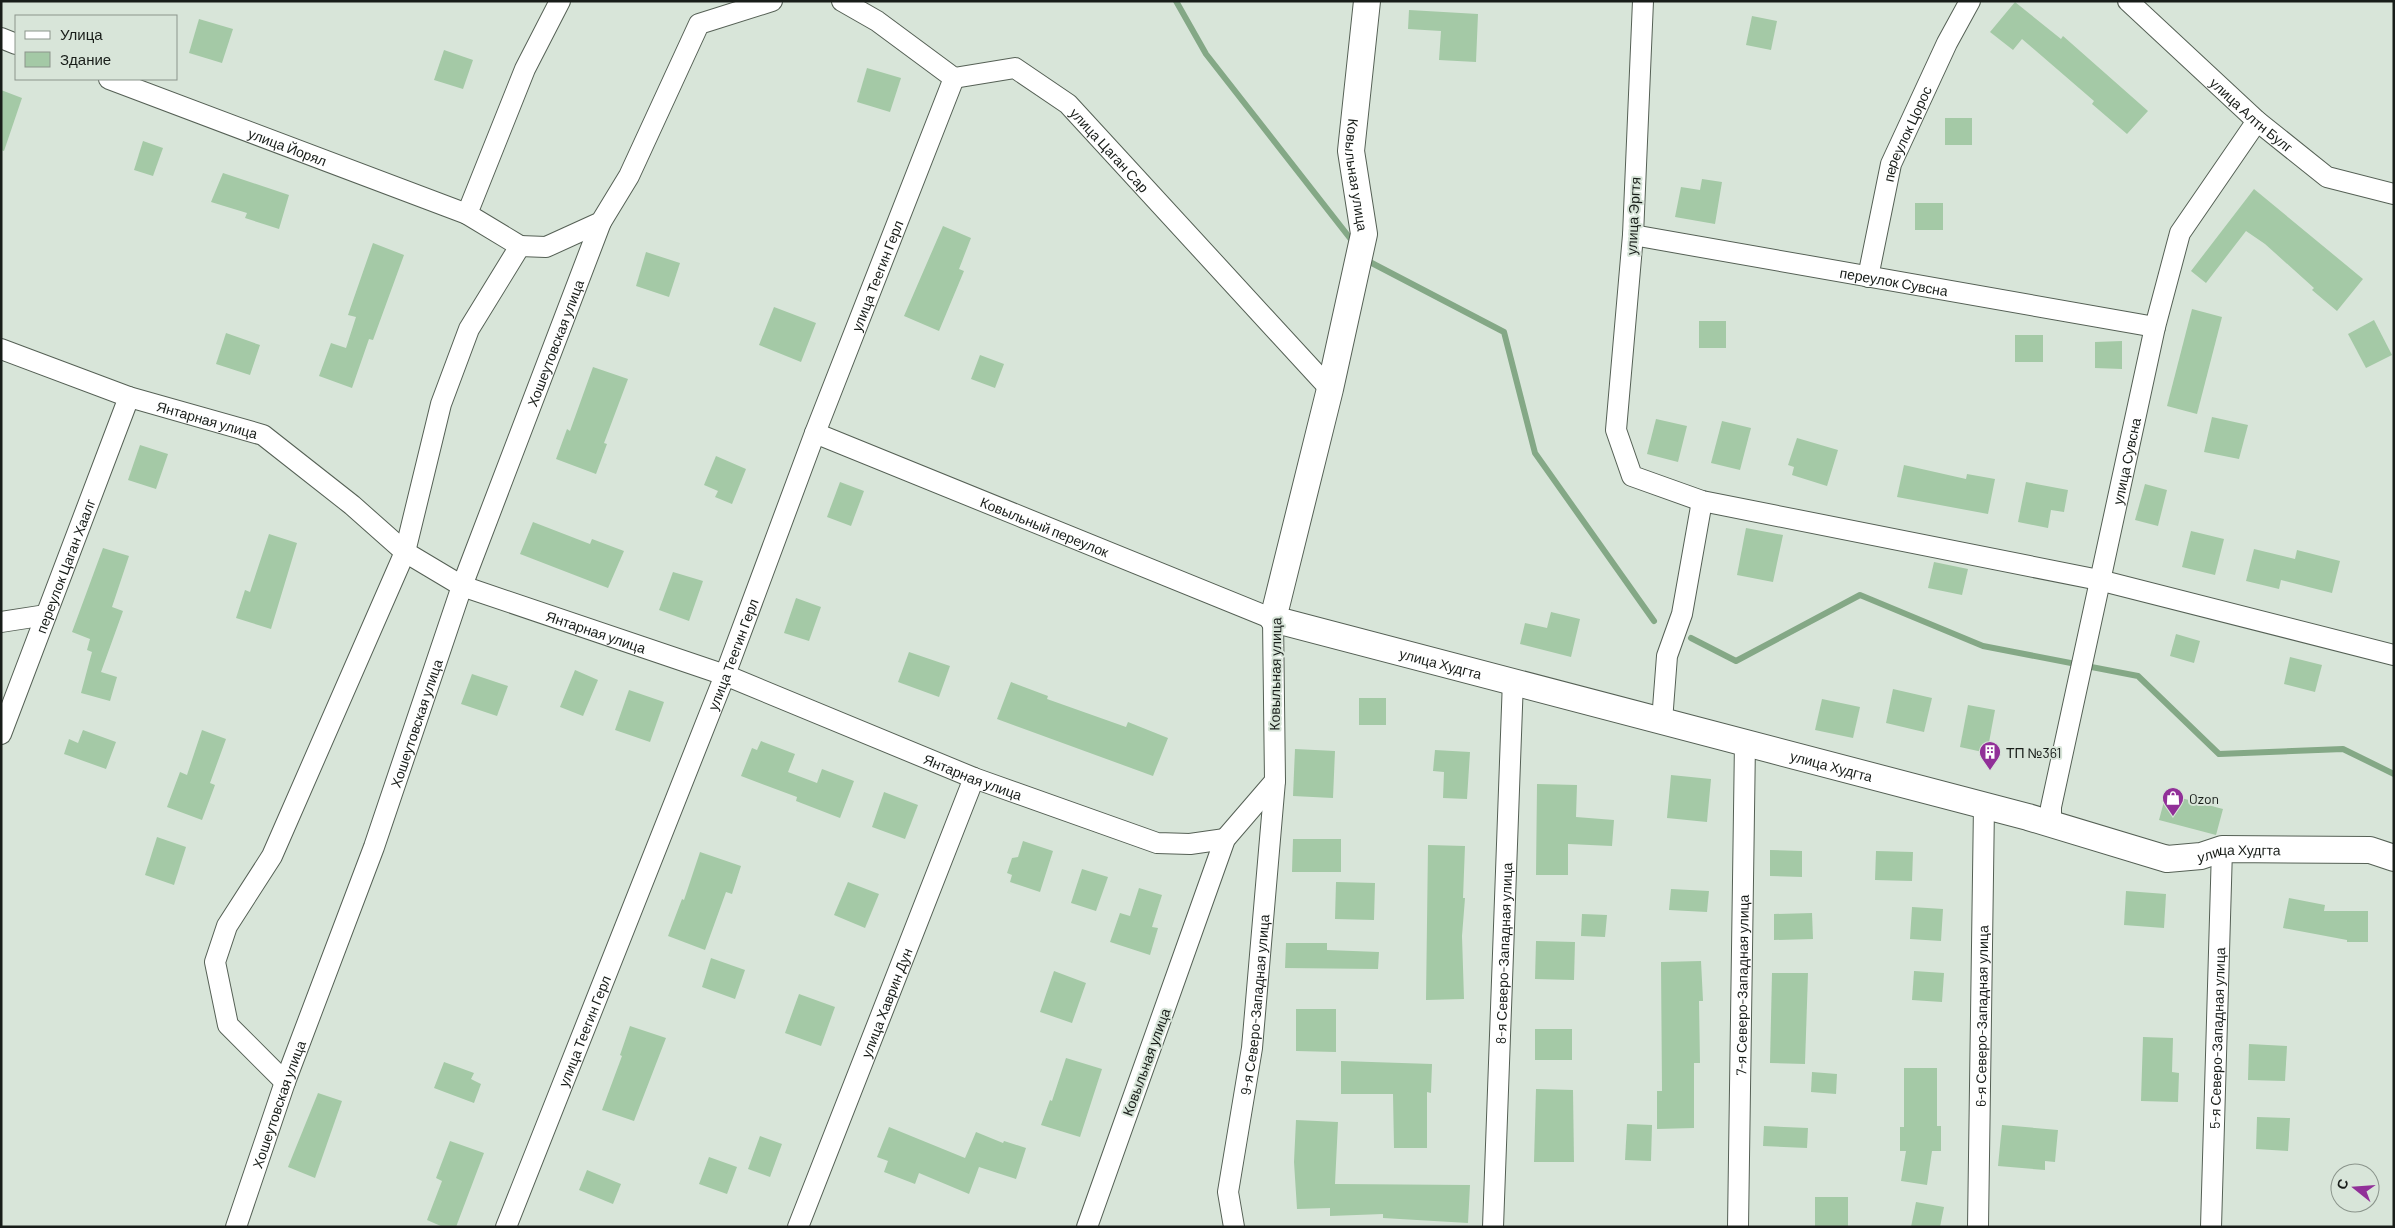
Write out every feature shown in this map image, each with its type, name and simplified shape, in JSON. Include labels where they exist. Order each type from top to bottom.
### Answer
[{"type":"street","points":[[467,214],[525,69],[560,1]]},
{"type":"street","name":"Хошеутовская улица","points":[[236,1227],[284,1082],[374,847],[462,586],[601,222],[629,176],[699,24],[772,1]]},
{"type":"street","points":[[842,1],[877,21],[954,78]]},
{"type":"street","name":"Ковыльная улица","points":[[1087,1227],[1225,839],[1274,781],[1273,619],[1330,389],[1364,234],[1351,151],[1367,1]]},
{"type":"street","name":"улица Эргтя","points":[[1643,1],[1633,235],[1616,430],[1632,476],[1702,501]]},
{"type":"street","name":"переулок Цорос","points":[[1868,277],[1891,164],[1947,43],[1970,1]]},
{"type":"street","name":"улица Алтн Булг","points":[[2128,1],[2257,121],[2327,177],[2394,194]]},
{"type":"street","points":[[1,38],[15,44]]},
{"type":"street","name":"улица Цаган Сар","points":[[954,78],[1015,68],[1068,104],[1330,389]]},
{"type":"street","name":"улица Теегин Герл","points":[[506,1227],[725,675],[815,433],[954,78]]},
{"type":"street","name":"улица Йорял","points":[[112,80],[467,214],[520,246]]},
{"type":"street","name":"улица Сувсна","points":[[2052,824],[2051,806],[2099,580],[2155,327],[2180,233],[2257,121]]},
{"type":"street","points":[[284,1082],[228,1025],[215,962],[227,926],[272,856],[405,552],[441,404],[469,329],[520,246],[546,247],[601,222]]},
{"type":"street","name":"переулок Сувсна","points":[[1633,235],[2155,327]]},
{"type":"street","name":"Янтарная улица","points":[[1,348],[129,397],[263,435],[352,505],[405,552],[462,586],[725,675],[974,778],[1157,843],[1190,844],[1225,839]]},
{"type":"street","name":"переулок Цаган Хаалг","points":[[1,734],[129,397]]},
{"type":"street","name":"Ковыльный переулок","points":[[815,433],[1273,619]]},
{"type":"street","points":[[1662,721],[1667,656],[1682,614],[1702,501],[2099,580],[2394,655]]},
{"type":"street","points":[[1,622],[46,615]]},
{"type":"street","name":"улица Худгта","points":[[1273,619],[1513,680],[1984,805],[2167,858],[2201,856],[2222,849],[2370,850],[2394,858]]},
{"type":"street","name":"8-я Северо-Западная улица","points":[[1493,1227],[1513,680]]},
{"type":"street","name":"7-я Северо-Западная улица","points":[[1738,1227],[1745,742]]},
{"type":"street","name":"улица Хаврин Дун","points":[[798,1227],[974,778]]},
{"type":"street","name":"9-я Северо-Западная улица","points":[[1234,1227],[1228,1192],[1252,1048],[1274,781]]},
{"type":"street","name":"6-я Северо-Западная улица","points":[[1978,1227],[1984,805]]},
{"type":"street","name":"5-я Северо-Западная улица","points":[[2211,1227],[2222,849]]},
{"type":"building","points":[[2015,2],[2061,39],[2063,36],[2148,111],[2127,134],[2092,104],[2094,101],[2022,39],[2013,50],[1990,32]]},
{"type":"building","points":[[1409,10],[1478,14],[1476,62],[1439,60],[1441,31],[1408,29]]},
{"type":"building","points":[[1752,16],[1777,21],[1771,50],[1746,45]]},
{"type":"building","points":[[199,19],[233,29],[222,63],[189,53]]},
{"type":"building","points":[[444,50],[473,60],[463,89],[434,80]]},
{"type":"building","points":[[867,68],[901,78],[890,112],[857,102]]},
{"type":"building","points":[[1,90],[22,98],[4,151],[1,150]]},
{"type":"building","points":[[1945,118],[1972,118],[1972,145],[1945,145]]},
{"type":"building","points":[[143,141],[163,148],[153,176],[134,170]]},
{"type":"building","points":[[223,173],[289,195],[279,229],[245,218],[247,213],[211,202]]},
{"type":"building","points":[[1702,179],[1722,182],[1715,224],[1675,217],[1681,187],[1700,190]]},
{"type":"building","points":[[2254,189],[2363,279],[2337,311],[2312,290],[2314,288],[2265,244],[2246,231],[2206,283],[2191,271]]},
{"type":"building","points":[[1915,203],[1943,203],[1943,230],[1915,230]]},
{"type":"building","points":[[943,226],[971,238],[959,269],[964,271],[939,331],[904,316]]},
{"type":"building","points":[[373,243],[404,255],[373,340],[369,339],[352,388],[319,376],[331,343],[346,348],[356,317],[348,315]]},
{"type":"building","points":[[646,252],[680,263],[669,297],[636,286]]},
{"type":"building","points":[[774,307],[816,323],[801,362],[759,345]]},
{"type":"building","points":[[2192,309],[2222,317],[2197,414],[2167,406]]},
{"type":"building","points":[[2374,320],[2392,355],[2366,368],[2348,334]]},
{"type":"building","points":[[1699,321],[1726,321],[1726,348],[1699,348]]},
{"type":"building","points":[[226,333],[260,345],[250,375],[216,364]]},
{"type":"building","points":[[2015,335],[2043,335],[2043,362],[2015,362]]},
{"type":"building","points":[[2122,341],[2122,369],[2095,368],[2095,342]]},
{"type":"building","points":[[980,355],[1004,364],[995,388],[971,379]]},
{"type":"building","points":[[593,367],[628,379],[604,443],[607,444],[596,474],[556,459],[567,429],[570,431]]},
{"type":"building","points":[[2212,417],[2248,425],[2239,459],[2204,452]]},
{"type":"building","points":[[1656,419],[1687,426],[1678,462],[1647,454]]},
{"type":"building","points":[[1722,421],[1751,428],[1740,470],[1711,463]]},
{"type":"building","points":[[1797,438],[1838,450],[1827,486],[1792,475],[1794,467],[1788,465]]},
{"type":"building","points":[[140,445],[168,454],[156,489],[128,480]]},
{"type":"building","points":[[716,456],[746,469],[732,504],[715,497],[718,491],[704,485]]},
{"type":"building","points":[[1904,465],[1966,479],[1967,474],[1995,479],[1988,514],[1897,497]]},
{"type":"building","points":[[840,482],[864,491],[851,526],[827,517]]},
{"type":"building","points":[[2026,482],[2068,490],[2064,512],[2051,510],[2048,528],[2018,522]]},
{"type":"building","points":[[2145,484],[2167,490],[2158,526],[2135,520]]},
{"type":"building","points":[[533,522],[590,544],[592,539],[624,551],[608,588],[520,554]]},
{"type":"building","points":[[1746,528],[1783,535],[1773,582],[1737,575]]},
{"type":"building","points":[[2191,531],[2224,539],[2215,575],[2182,567]]},
{"type":"building","points":[[269,534],[297,543],[271,629],[236,618],[245,590],[250,592]]},
{"type":"building","points":[[103,548],[129,556],[112,607],[123,611],[101,672],[117,677],[110,701],[81,693],[92,652],[87,650],[90,639],[72,632]]},
{"type":"building","points":[[2254,549],[2295,559],[2297,550],[2340,561],[2332,593],[2281,580],[2279,589],[2246,581]]},
{"type":"building","points":[[1934,562],[1968,569],[1962,595],[1928,588]]},
{"type":"building","points":[[673,572],[703,581],[689,621],[659,610]]},
{"type":"building","points":[[796,598],[821,607],[809,641],[784,633]]},
{"type":"building","points":[[1551,612],[1580,619],[1571,657],[1520,644],[1525,623],[1547,628]]},
{"type":"building","points":[[2176,634],[2200,641],[2194,663],[2170,656]]},
{"type":"building","points":[[909,652],[950,666],[939,697],[898,682]]},
{"type":"building","points":[[2290,657],[2322,665],[2315,692],[2284,684]]},
{"type":"building","points":[[575,670],[598,680],[583,716],[560,707]]},
{"type":"building","points":[[472,674],[508,686],[497,716],[461,704]]},
{"type":"building","points":[[1011,682],[1048,696],[1047,699],[1126,727],[1128,722],[1168,738],[1153,776],[997,719]]},
{"type":"building","points":[[1893,689],[1932,698],[1924,732],[1886,723]]},
{"type":"building","points":[[629,690],[664,702],[650,742],[615,730]]},
{"type":"building","points":[[1359,698],[1386,698],[1386,725],[1359,725]]},
{"type":"building","points":[[1822,699],[1860,707],[1853,738],[1815,730]]},
{"type":"building","points":[[1968,705],[1995,710],[1987,753],[1960,747]]},
{"type":"building","points":[[83,730],[116,742],[106,769],[64,754],[69,739],[78,743]]},
{"type":"building","points":[[202,730],[226,739],[210,783],[215,785],[202,820],[167,807],[180,772],[187,775]]},
{"type":"building","points":[[761,741],[795,754],[788,772],[817,783],[822,769],[854,781],[840,818],[796,801],[797,797],[741,776],[752,748],[757,750]]},
{"type":"building","points":[[1295,749],[1335,751],[1333,798],[1293,796]]},
{"type":"building","points":[[1435,750],[1470,752],[1467,799],[1443,798],[1444,772],[1433,771]]},
{"type":"building","points":[[1671,775],[1711,779],[1707,822],[1667,818]]},
{"type":"building","points":[[1537,784],[1577,785],[1576,817],[1614,820],[1612,846],[1568,844],[1568,875],[1536,875]]},
{"type":"building","points":[[884,792],[918,805],[905,839],[872,827]]},
{"type":"building","points":[[2166,794],[2223,809],[2216,835],[2159,820]]},
{"type":"building","points":[[157,837],[186,847],[174,885],[145,875]]},
{"type":"building","points":[[1293,839],[1341,839],[1341,872],[1292,872]]},
{"type":"building","points":[[1023,841],[1053,851],[1040,892],[1010,882],[1012,875],[1007,873],[1012,858],[1018,857]]},
{"type":"building","points":[[1428,845],[1465,846],[1463,898],[1465,898],[1462,936],[1464,999],[1426,1000]]},
{"type":"building","points":[[1770,850],[1802,851],[1802,877],[1770,876]]},
{"type":"building","points":[[1876,851],[1913,852],[1912,881],[1875,880]]},
{"type":"building","points":[[700,852],[741,866],[732,894],[726,892],[705,950],[668,936],[682,899],[684,900]]},
{"type":"building","points":[[1082,869],[1108,877],[1096,911],[1071,903]]},
{"type":"building","points":[[848,882],[879,894],[865,928],[834,915]]},
{"type":"building","points":[[1336,882],[1375,883],[1374,920],[1335,919]]},
{"type":"building","points":[[1139,888],[1162,895],[1152,927],[1158,928],[1150,955],[1110,942],[1120,913],[1130,916]]},
{"type":"building","points":[[1671,889],[1709,891],[1707,912],[1669,910]]},
{"type":"building","points":[[2126,891],[2166,894],[2164,928],[2124,925]]},
{"type":"building","points":[[2289,898],[2325,905],[2324,911],[2368,911],[2368,942],[2347,942],[2347,940],[2283,928]]},
{"type":"building","points":[[1912,907],[1943,909],[1941,941],[1910,939]]},
{"type":"building","points":[[1812,913],[1813,939],[1774,940],[1774,914]]},
{"type":"building","points":[[1582,914],[1607,915],[1605,937],[1581,936]]},
{"type":"building","points":[[1536,941],[1575,942],[1574,980],[1535,979]]},
{"type":"building","points":[[1286,943],[1327,943],[1327,950],[1379,952],[1378,969],[1285,968]]},
{"type":"building","points":[[711,958],[745,970],[735,999],[702,987]]},
{"type":"building","points":[[1701,961],[1703,1001],[1699,1001],[1700,1063],[1694,1063],[1694,1128],[1657,1129],[1657,1091],[1662,1091],[1661,962]]},
{"type":"building","points":[[1054,971],[1086,983],[1072,1023],[1040,1012]]},
{"type":"building","points":[[1914,971],[1944,973],[1942,1002],[1912,1000]]},
{"type":"building","points":[[1772,973],[1808,973],[1805,1064],[1770,1063]]},
{"type":"building","points":[[799,994],[835,1007],[821,1046],[785,1033]]},
{"type":"building","points":[[1296,1009],[1336,1009],[1336,1052],[1296,1051]]},
{"type":"building","points":[[630,1026],[666,1038],[634,1121],[602,1110],[622,1056],[620,1055]]},
{"type":"building","points":[[1535,1029],[1572,1029],[1572,1060],[1535,1060]]},
{"type":"building","points":[[2143,1037],[2173,1038],[2172,1072],[2179,1073],[2178,1102],[2141,1101]]},
{"type":"building","points":[[2249,1044],[2287,1046],[2285,1081],[2248,1080]]},
{"type":"building","points":[[1066,1058],[1102,1069],[1080,1137],[1041,1125],[1050,1100],[1052,1101]]},
{"type":"building","points":[[1341,1061],[1432,1064],[1431,1093],[1427,1092],[1427,1148],[1394,1148],[1393,1094],[1341,1094]]},
{"type":"building","points":[[444,1062],[474,1073],[471,1079],[481,1084],[474,1103],[434,1088]]},
{"type":"building","points":[[1904,1068],[1937,1068],[1937,1126],[1941,1126],[1941,1151],[1932,1151],[1927,1185],[1901,1181],[1906,1151],[1900,1151],[1900,1127],[1904,1127]]},
{"type":"building","points":[[1812,1072],[1837,1074],[1836,1094],[1811,1092]]},
{"type":"building","points":[[1536,1089],[1573,1090],[1574,1162],[1534,1162]]},
{"type":"building","points":[[318,1093],[342,1101],[315,1178],[288,1167]]},
{"type":"building","points":[[2257,1117],[2290,1118],[2288,1151],[2256,1149]]},
{"type":"building","points":[[1296,1120],[1338,1122],[1335,1184],[1470,1185],[1468,1223],[1383,1218],[1383,1214],[1330,1216],[1330,1208],[1297,1209],[1294,1162]]},
{"type":"building","points":[[1627,1124],[1652,1125],[1651,1161],[1625,1160]]},
{"type":"building","points":[[2002,1125],[2058,1130],[2055,1162],[2045,1161],[2045,1170],[1998,1166]]},
{"type":"building","points":[[1764,1126],[1808,1128],[1807,1148],[1763,1146]]},
{"type":"building","points":[[889,1127],[965,1158],[976,1132],[1003,1143],[1004,1141],[1026,1148],[1016,1179],[979,1167],[969,1194],[919,1173],[915,1184],[884,1172],[888,1161],[877,1157]]},
{"type":"building","points":[[760,1136],[782,1144],[770,1177],[748,1169]]},
{"type":"building","points":[[450,1141],[484,1153],[456,1227],[443,1227],[427,1220],[442,1181],[436,1178]]},
{"type":"building","points":[[709,1157],[737,1167],[727,1194],[699,1184]]},
{"type":"building","points":[[587,1170],[621,1184],[613,1204],[579,1190]]},
{"type":"building","points":[[1815,1197],[1848,1197],[1848,1227],[1815,1227]]},
{"type":"building","points":[[1916,1202],[1944,1207],[1940,1227],[1911,1227]]},
{"type":"waterway","points":[[1176,1],[1206,54],[1353,242]]},
{"type":"waterway","points":[[1366,260],[1504,332],[1535,453],[1654,621]]},
{"type":"waterway","points":[[1691,638],[1736,661],[1860,595],[1983,646],[2138,676],[2219,754],[2343,749],[2394,774]]},
{"type":"place","name":"ТП №361","points":[[1990,771]]},
{"type":"place","name":"Ozon","points":[[2173,817]]}]
